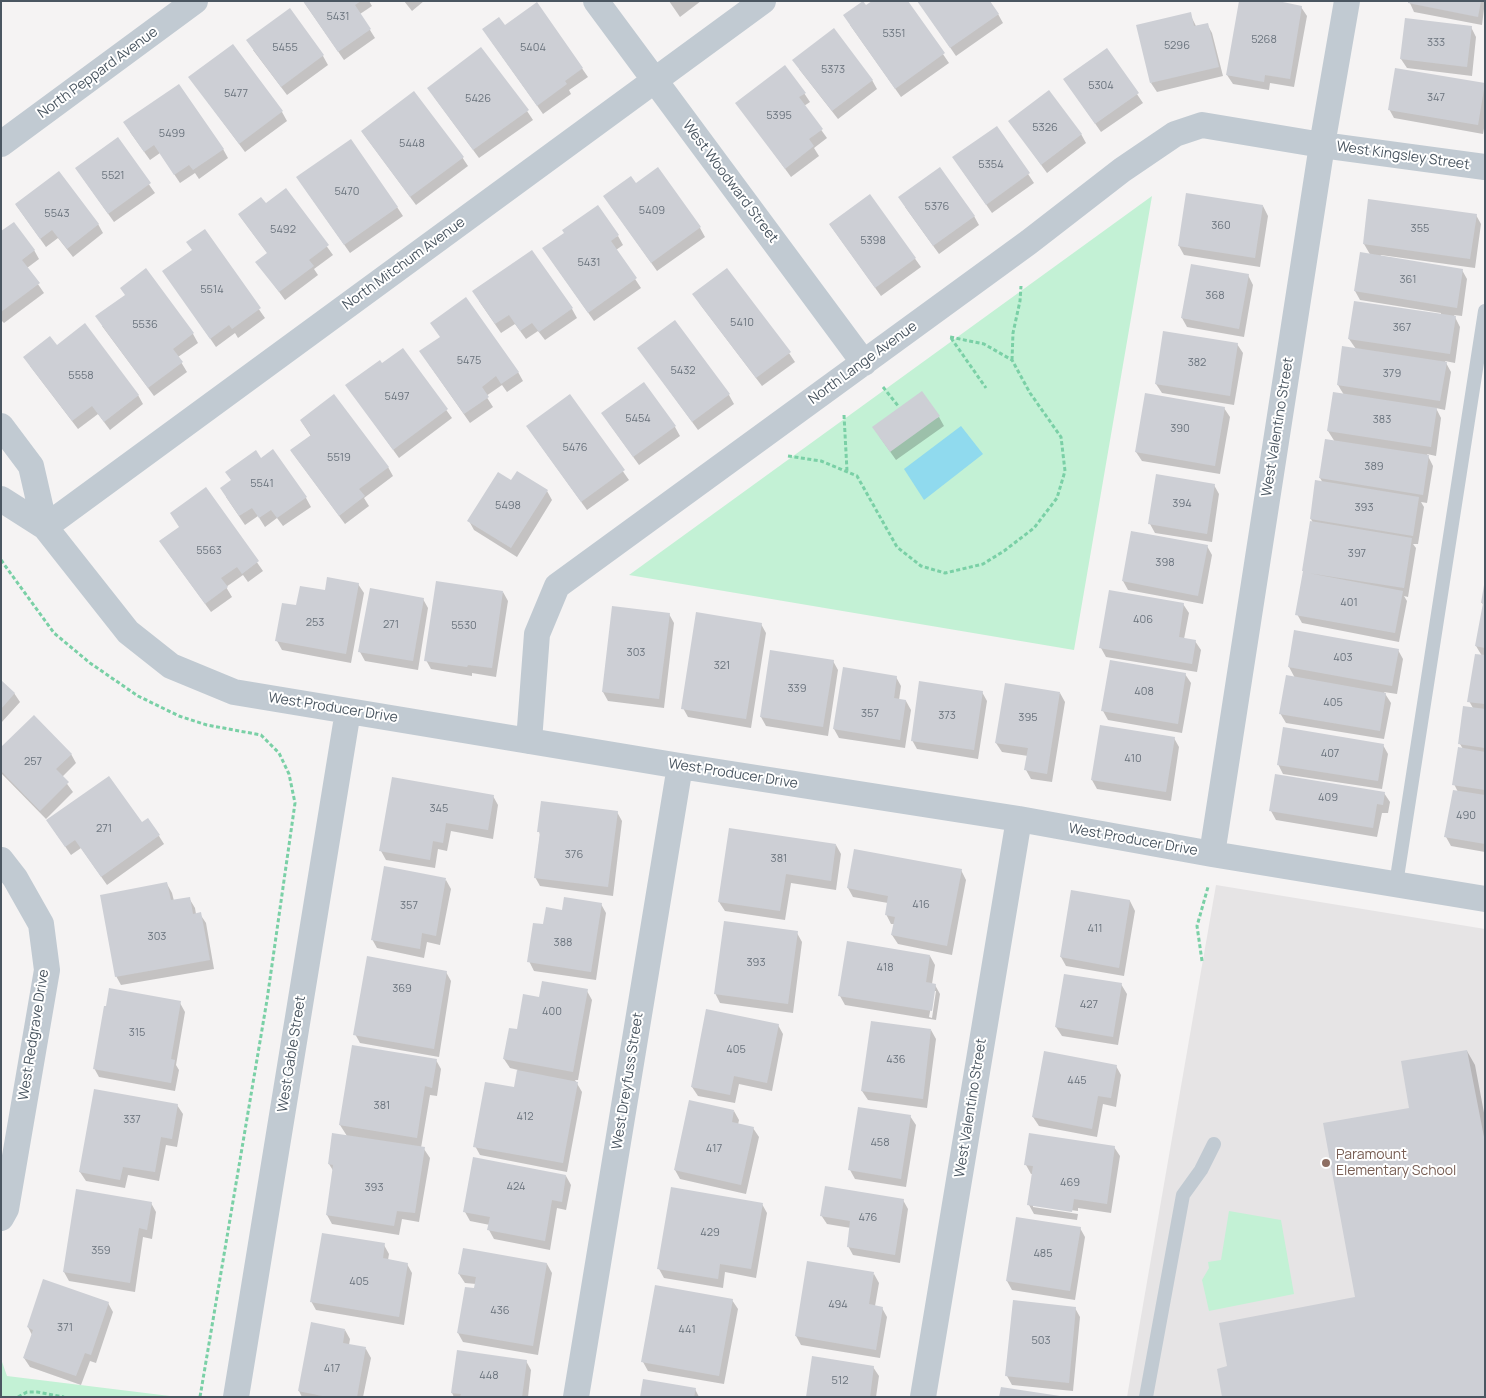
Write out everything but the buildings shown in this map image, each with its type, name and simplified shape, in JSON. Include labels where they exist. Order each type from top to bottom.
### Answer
[{"type":"street","name":"North Peppard Avenue","points":[[1,144],[195,1]]},
{"type":"street","name":"West Woodward Street","points":[[596,1],[864,363]]},
{"type":"street","name":"North Mitchum Avenue","points":[[45,527],[763,1]]},
{"type":"street","name":"West Valentino Street","points":[[1212,854],[1322,145],[1347,1]]},
{"type":"street","name":"North Lange Avenue","points":[[529,741],[537,634],[557,586],[1021,248],[1122,170],[1175,134],[1202,125],[1322,145]]},
{"type":"street","name":"West Kingsley Street","points":[[1322,145],[1485,167]]},
{"type":"street","name":"West Producer Drive","points":[[1,426],[31,466],[45,527]]},
{"type":"street","name":"West Producer Drive","points":[[1,499],[45,527],[128,632],[171,666],[234,692],[1019,820],[1485,899]]},
{"type":"street","name":"West Gable Street","points":[[236,1397],[348,711]]},
{"type":"street","name":"West Dreyfuss Street","points":[[576,1397],[680,766]]},
{"type":"street","name":"West Valentino Street","points":[[923,1397],[1019,820]]},
{"type":"street","name":"West Redgrave Drive","points":[[1,860],[15,878],[41,924],[47,970],[6,1209],[1,1218]]},
{"type":"lane","points":[[1396,884],[1485,311]]},
{"type":"lane","points":[[1146,1397],[1183,1195],[1201,1170],[1214,1144]]},
{"type":"path","points":[[1012,360],[1021,286]]},
{"type":"path","points":[[788,456],[822,461],[857,476],[897,547],[921,566],[945,573],[983,564],[1034,528],[1057,498],[1065,471],[1061,437],[1030,393],[1012,360],[984,344],[950,337],[986,388]]},
{"type":"path","points":[[883,387],[899,407]]},
{"type":"path","points":[[844,415],[847,472]]},
{"type":"path","points":[[1,560],[54,633],[90,663],[138,696],[180,716],[208,725],[261,735],[279,753],[289,774],[295,803],[294,813],[267,1000],[200,1397]]},
{"type":"path","points":[[1202,961],[1197,926],[1208,887]]},
{"type":"path","points":[[18,1397],[27,1392],[64,1397]]},
{"type":"shaded area","name":"Paramount Elementary School","points":[[1216,885],[1485,929],[1485,1397],[1127,1397]]},
{"type":"green space","points":[[1152,196],[1074,650],[629,575]]},
{"type":"green space","points":[[1229,1211],[1281,1220],[1294,1294],[1209,1311],[1202,1280],[1209,1268],[1208,1262],[1221,1260]]},
{"type":"green space","points":[[1,1359],[7,1376],[178,1397],[1,1397]]},
{"type":"water","points":[[961,426],[983,454],[924,500],[904,469]]},
{"type":"place","name":"Paramount Elementary School","points":[[1326,1163]]}]
